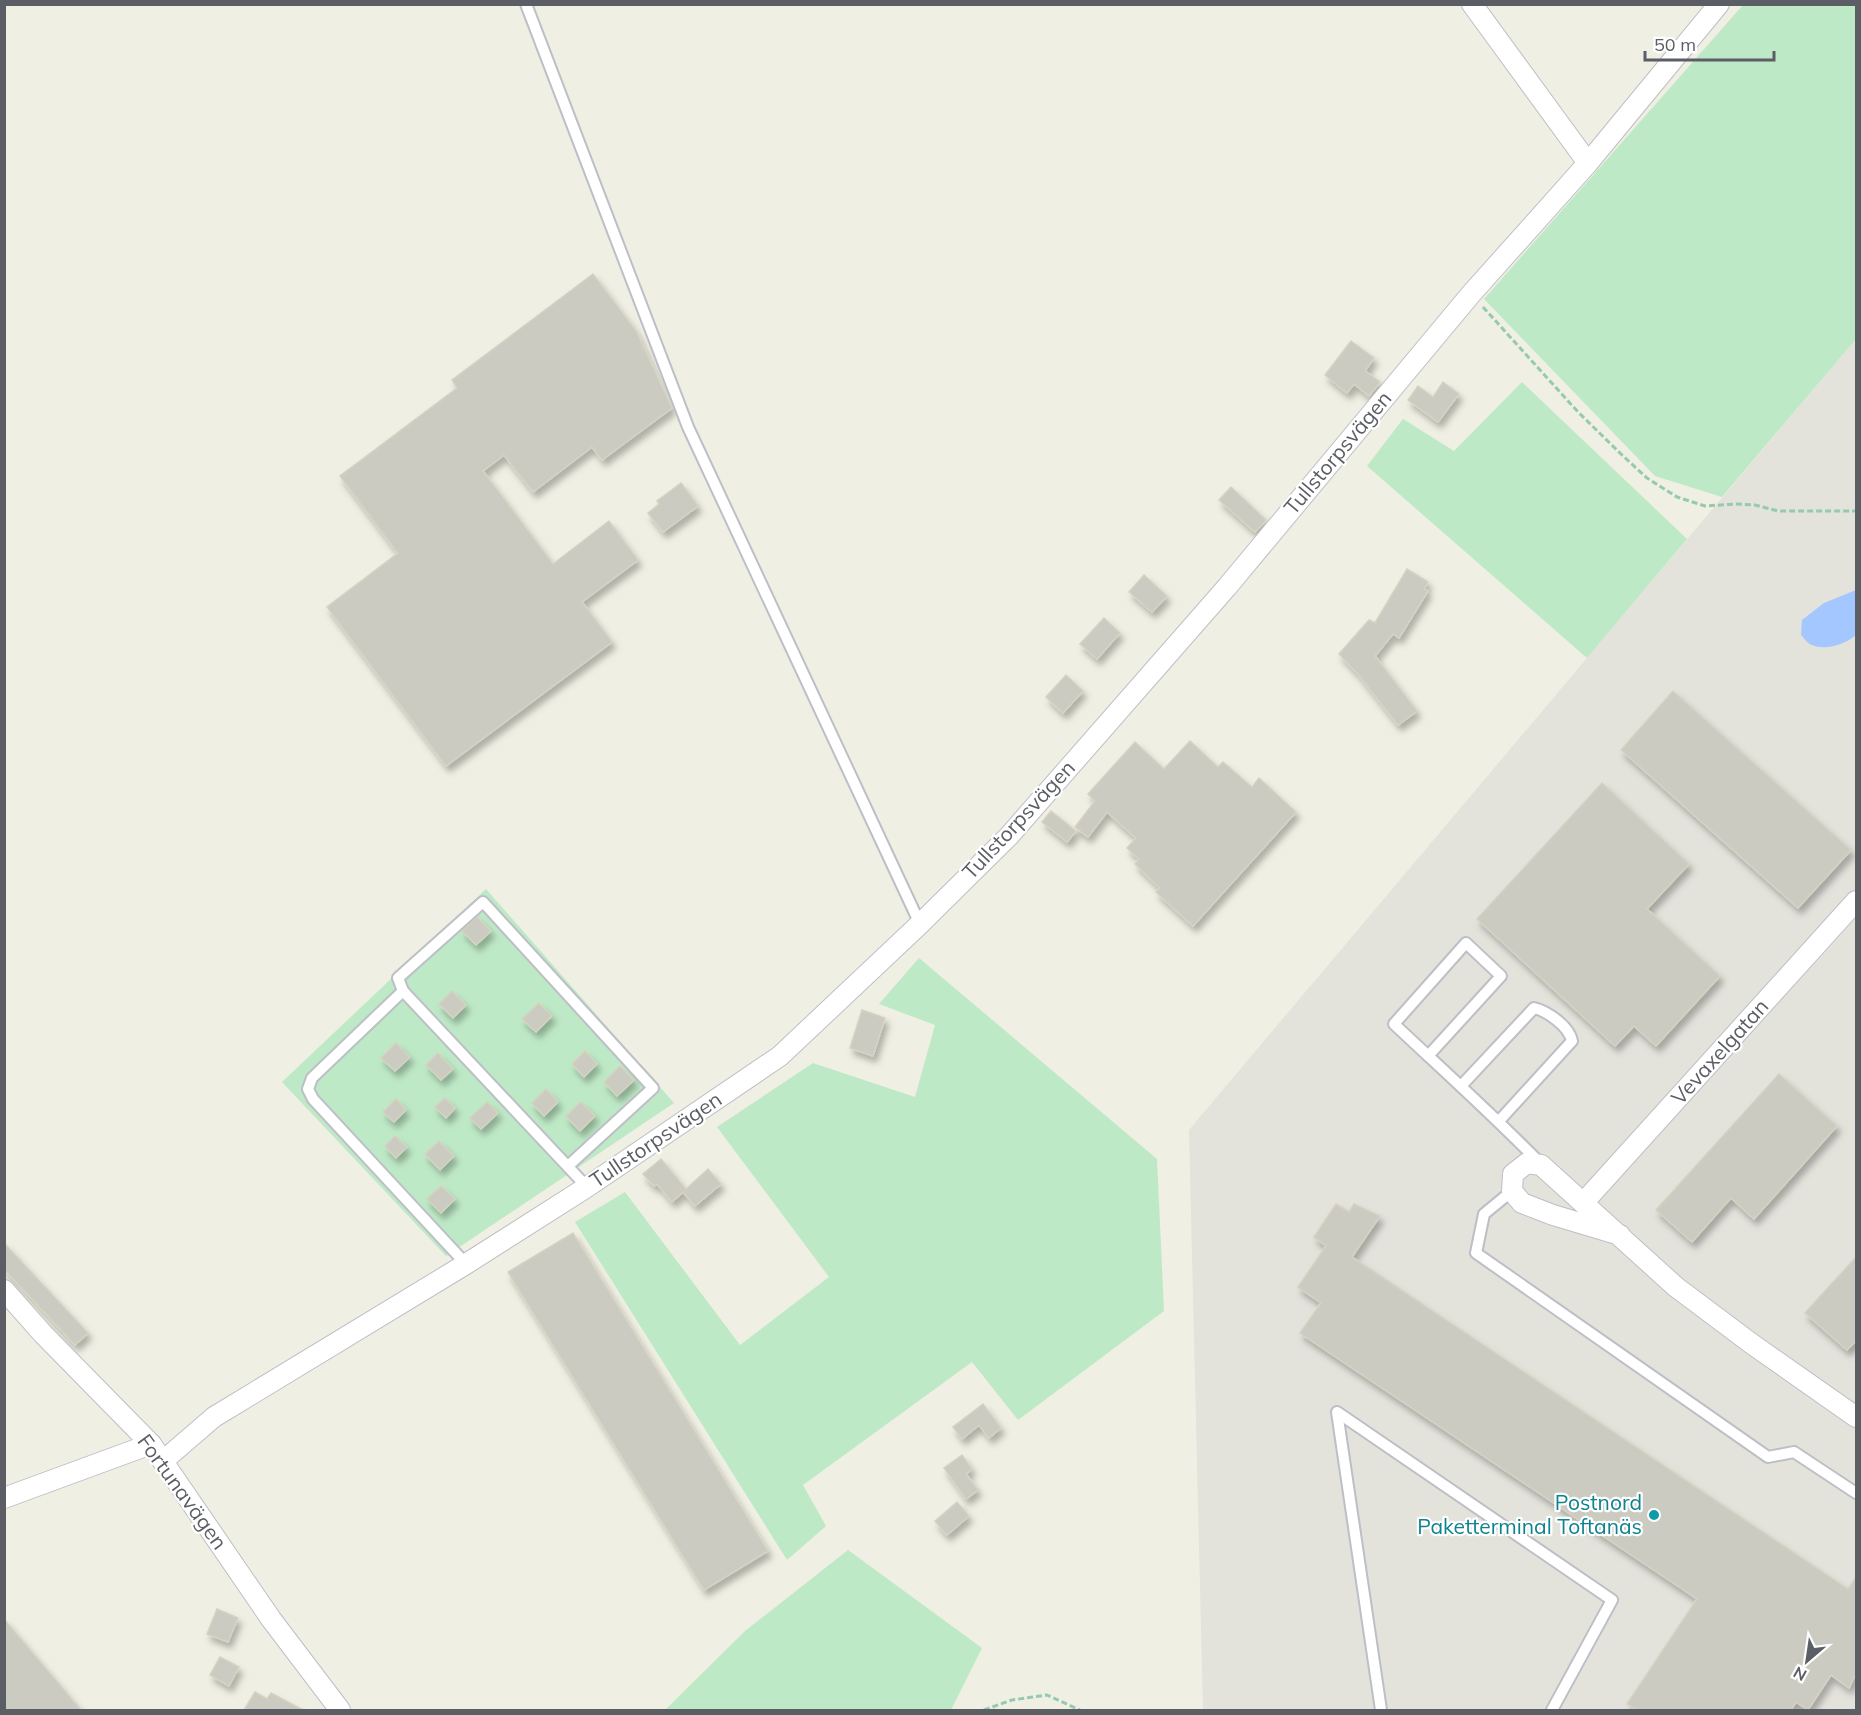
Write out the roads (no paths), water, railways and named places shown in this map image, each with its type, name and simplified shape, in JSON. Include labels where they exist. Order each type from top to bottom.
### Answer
[{"type":"street","points":[[1472,4],[1588,163]]},
{"type":"street","name":"Tullstorpsvägen","points":[[163,1461],[214,1418],[587,1187],[780,1056],[920,924],[1009,836],[1180,640],[1471,294],[1588,163],[1719,4]]},
{"type":"street","name":"Vevaxelgatan","points":[[1584,1202],[1857,901]]},
{"type":"street","points":[[1620,1235],[1522,1203],[1512,1191],[1513,1174],[1527,1163],[1541,1165],[1584,1202],[1620,1235],[1676,1287],[1752,1344],[1856,1416]]},
{"type":"street","name":"Fortunavägen","points":[[4,1290],[43,1334],[151,1444],[272,1619],[340,1710]]},
{"type":"street","points":[[4,1498],[151,1444]]},
{"type":"lane","points":[[526,4],[688,427],[920,924]]},
{"type":"lane","points":[[568,1166],[653,1088],[483,902],[398,978],[403,991],[587,1187]]},
{"type":"lane","points":[[1428,1056],[1501,976],[1466,944],[1394,1024],[1428,1056],[1499,1121],[1541,1165]]},
{"type":"lane","points":[[403,991],[312,1078],[308,1089],[313,1099],[466,1264]]},
{"type":"lane","points":[[1461,1086],[1533,1008],[1554,1018],[1571,1035],[1572,1041],[1499,1121]]},
{"type":"lane","points":[[1512,1191],[1484,1214],[1476,1253],[1768,1457],[1794,1452],[1857,1493]]},
{"type":"lane","points":[[1381,1710],[1337,1412],[1612,1600],[1552,1710]]},
{"type":"water","points":[[1856,590],[1856,635],[1841,644],[1818,647],[1801,635],[1802,620],[1824,603]]},
{"type":"place","name":"Postnord Paketterminal Toftanäs","points":[[1654,1515]]}]
